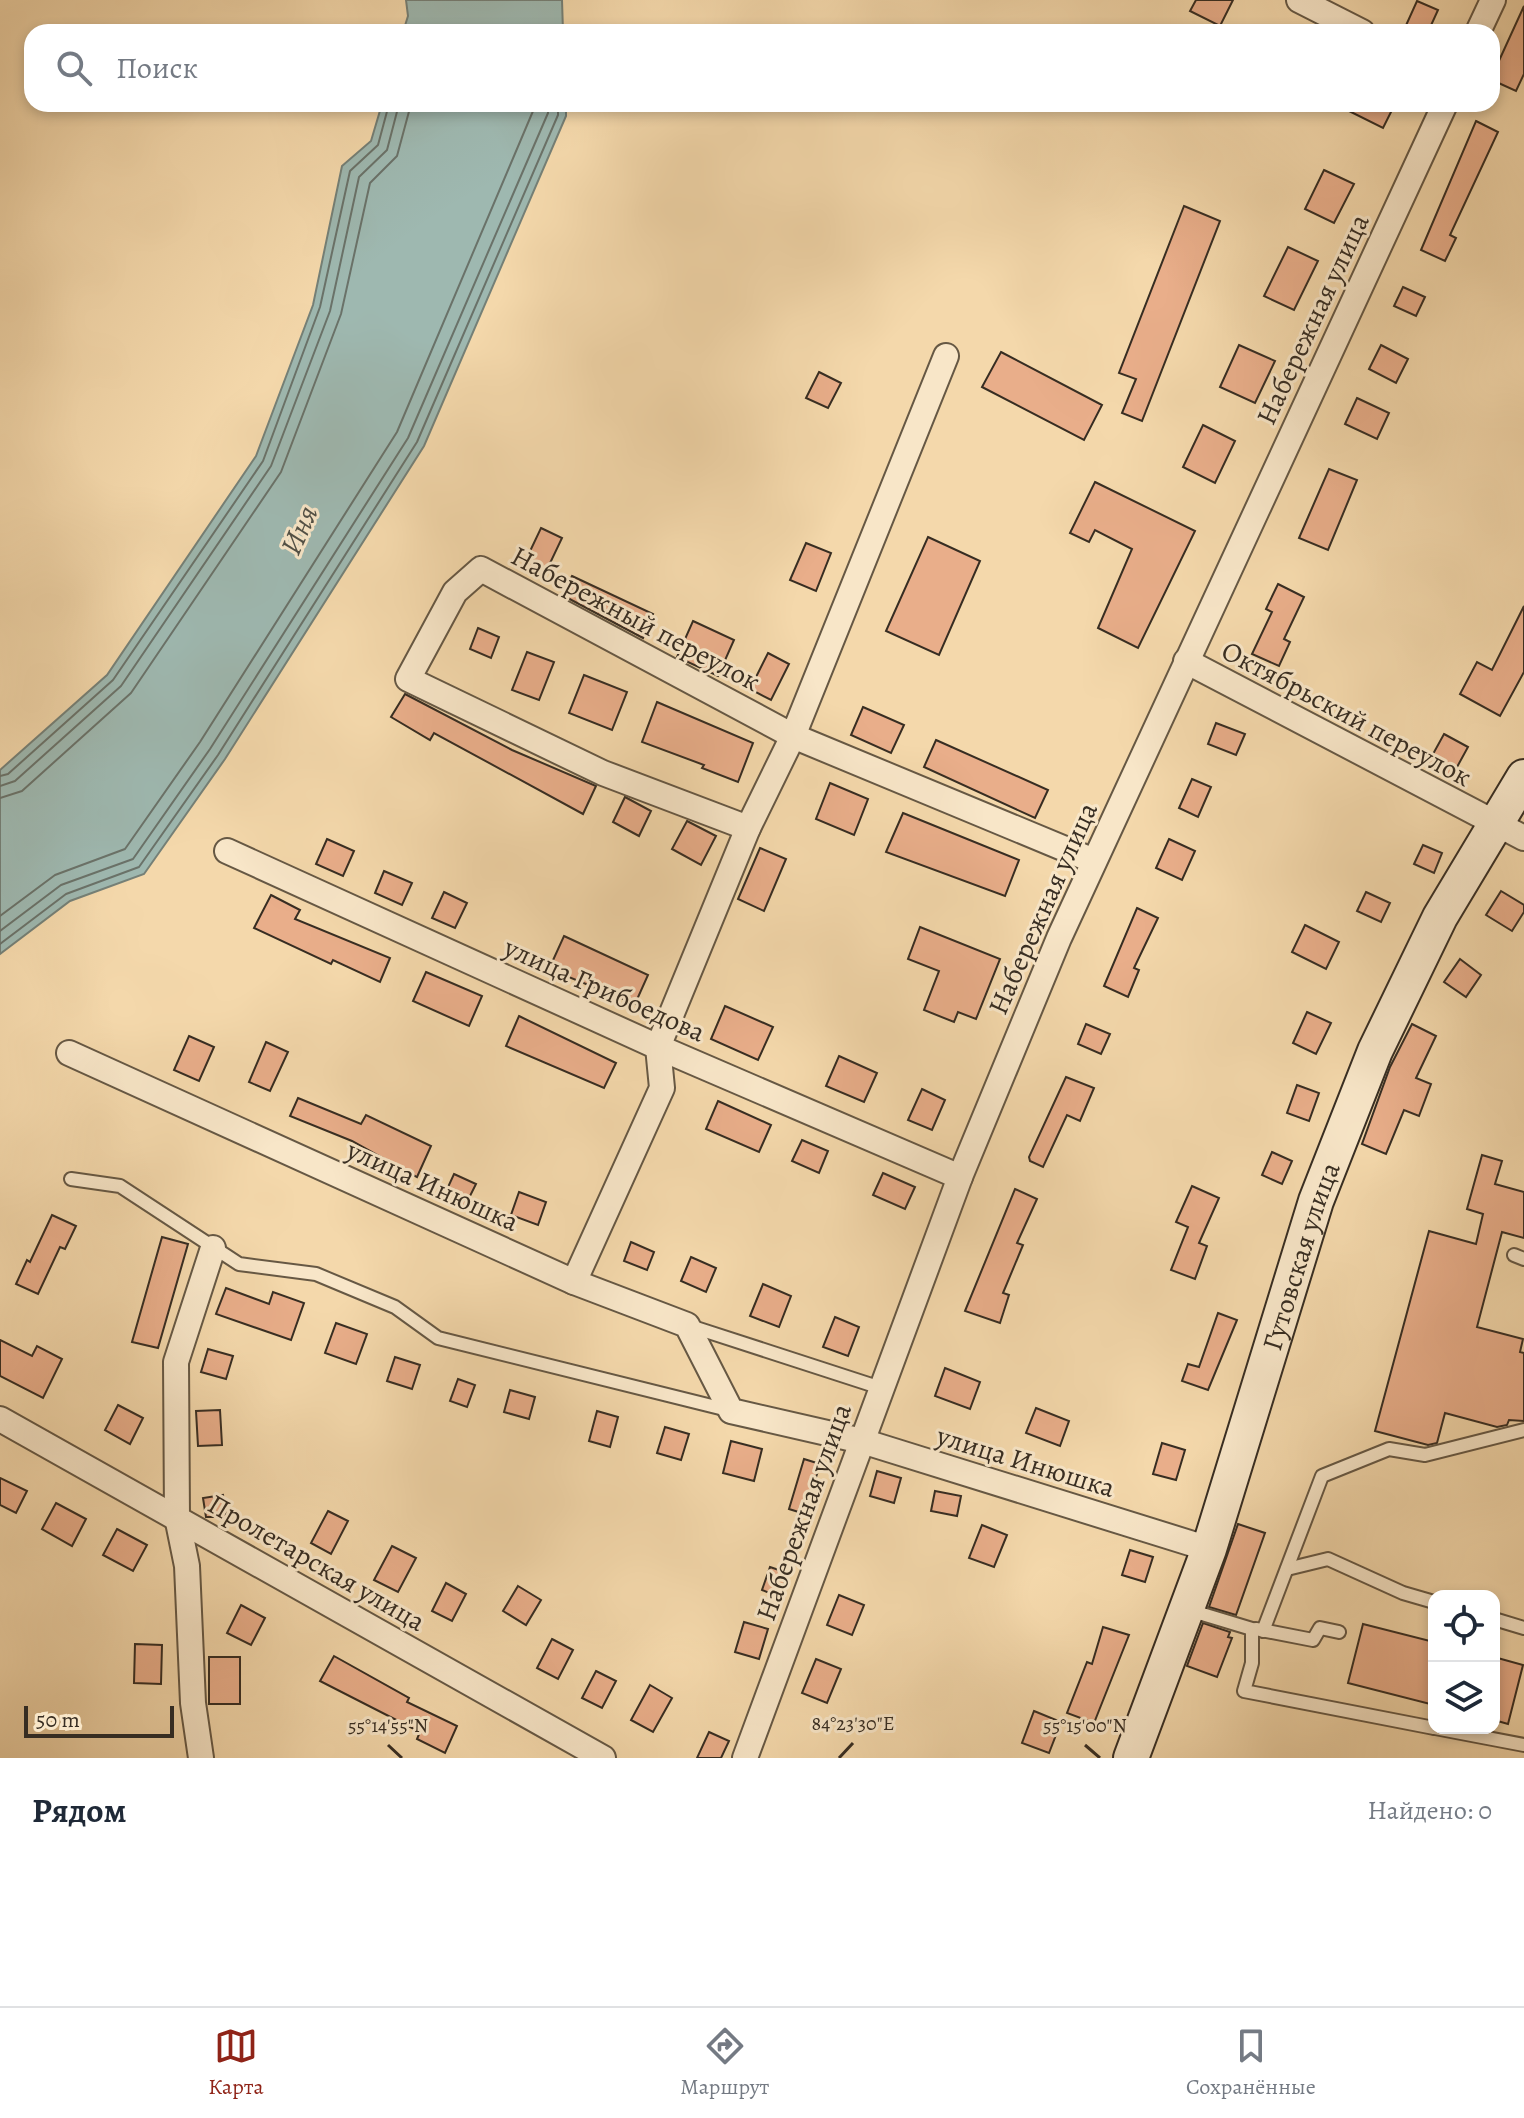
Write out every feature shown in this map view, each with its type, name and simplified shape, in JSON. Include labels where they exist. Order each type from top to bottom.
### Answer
[{"type":"street","points":[[1299,0],[1346,24]]},
{"type":"street","points":[[1482,24],[1493,0]]},
{"type":"street","name":"Набережная улица","points":[[745,1758],[960,1177],[1094,861],[1441,112]]},
{"type":"street","points":[[574,1282],[662,1088],[658,1047],[748,828],[793,736],[946,356]]},
{"type":"street","name":"Набережный переулок","points":[[748,828],[603,773],[408,679],[455,592],[481,569],[793,736],[1094,861]]},
{"type":"street","name":"Октябрьский переулок","points":[[1186,661],[1510,832]]},
{"type":"street","name":"Гутовская улица","points":[[1131,1758],[1209,1549],[1316,1201],[1375,1051],[1440,917],[1510,832],[1524,777]]},
{"type":"street","name":"улица Грибоедова","points":[[227,851],[658,1047],[960,1177]]},
{"type":"street","name":"улица Инюшка","points":[[69,1053],[574,1282],[687,1325]]},
{"type":"street","points":[[201,1758],[193,1703],[187,1566],[177,1517],[176,1362],[213,1248]]},
{"type":"street","points":[[687,1325],[731,1411]]},
{"type":"street","name":"улица Инюшка","points":[[731,1411],[862,1441],[1209,1549]]},
{"type":"street","name":"Пролетарская улица","points":[[0,1419],[603,1758]]},
{"type":"lane","name":"улица Инюшка","points":[[71,1179],[120,1186],[239,1264],[316,1274],[395,1307],[438,1338],[731,1411]]},
{"type":"lane","points":[[687,1325],[881,1388]]},
{"type":"lane","points":[[1428,1727],[1244,1691],[1258,1630],[1287,1569],[1322,1476],[1389,1449],[1425,1455],[1524,1430]]},
{"type":"lane","points":[[1287,1569],[1328,1559],[1403,1593],[1428,1600]]},
{"type":"lane","points":[[1186,1609],[1258,1630],[1313,1640],[1320,1628],[1339,1632]]},
{"type":"lane","points":[[1500,1621],[1524,1628]]},
{"type":"lane","points":[[1466,1734],[1524,1745]]},
{"type":"water","points":[[406,0],[562,0],[563,24],[406,24]]},
{"type":"water","name":"Иня","points":[[380,112],[566,112],[424,446],[225,759],[144,874],[70,901],[0,954],[0,770],[107,675],[256,456],[313,305],[342,166],[371,141]]},
{"type":"building","points":[[1196,0],[1233,0],[1221,24],[1190,11]]},
{"type":"building","points":[[1417,1],[1438,10],[1432,24],[1407,24]]},
{"type":"building","points":[[1524,6],[1524,74],[1516,91],[1500,84],[1500,58]]},
{"type":"building","points":[[1351,112],[1391,112],[1383,128]]},
{"type":"building","points":[[1476,121],[1498,132],[1450,235],[1456,238],[1445,261],[1421,250]]},
{"type":"building","points":[[1324,170],[1354,184],[1334,223],[1305,209]]},
{"type":"building","points":[[1184,206],[1220,221],[1142,421],[1122,413],[1136,379],[1119,373]]},
{"type":"building","points":[[1288,247],[1318,261],[1294,310],[1264,296]]},
{"type":"building","points":[[1403,287],[1425,297],[1416,316],[1394,306]]},
{"type":"building","points":[[1239,345],[1275,361],[1255,403],[1220,387]]},
{"type":"building","points":[[1381,345],[1408,359],[1396,383],[1369,369]]},
{"type":"building","points":[[1001,352],[1102,405],[1084,440],[982,387]]},
{"type":"building","points":[[819,372],[841,383],[828,408],[806,398]]},
{"type":"building","points":[[1357,398],[1389,413],[1377,439],[1345,424]]},
{"type":"building","points":[[1203,425],[1235,441],[1215,483],[1183,467]]},
{"type":"building","points":[[1329,469],[1357,480],[1328,550],[1299,538]]},
{"type":"building","points":[[1095,482],[1195,531],[1138,648],[1098,628],[1132,549],[1095,530],[1089,542],[1070,533]]},
{"type":"building","points":[[541,528],[562,538],[543,578],[522,568]]},
{"type":"building","points":[[928,537],[980,561],[939,655],[886,631]]},
{"type":"building","points":[[806,543],[831,553],[816,591],[790,580]]},
{"type":"building","points":[[572,576],[653,614],[643,638],[562,595]]},
{"type":"building","points":[[1278,584],[1304,597],[1284,639],[1290,642],[1279,666],[1252,654],[1272,612],[1266,609]]},
{"type":"building","points":[[1524,606],[1524,672],[1500,716],[1460,694],[1477,662],[1492,670]]},
{"type":"building","points":[[693,621],[734,640],[718,676],[677,657]]},
{"type":"building","points":[[478,628],[499,637],[491,658],[470,649]]},
{"type":"building","points":[[527,652],[554,662],[539,700],[512,690]]},
{"type":"building","points":[[768,653],[789,664],[771,700],[750,689]]},
{"type":"building","points":[[584,675],[627,692],[612,730],[569,713]]},
{"type":"building","points":[[405,694],[512,750],[596,786],[583,814],[434,733],[430,740],[391,717]]},
{"type":"building","points":[[657,702],[753,743],[738,782],[702,768],[704,765],[642,742]]},
{"type":"building","points":[[863,707],[904,725],[891,753],[851,735]]},
{"type":"building","points":[[1216,723],[1245,734],[1236,755],[1208,744]]},
{"type":"building","points":[[1444,734],[1468,747],[1451,778],[1427,765]]},
{"type":"building","points":[[936,740],[1048,790],[1035,818],[924,767]]},
{"type":"building","points":[[1192,779],[1211,787],[1198,817],[1179,808]]},
{"type":"building","points":[[830,783],[868,799],[854,835],[816,819]]},
{"type":"building","points":[[625,797],[651,811],[639,836],[613,822]]},
{"type":"building","points":[[903,813],[1019,860],[1005,896],[886,852]]},
{"type":"building","points":[[687,821],[716,836],[701,865],[672,849]]},
{"type":"building","points":[[327,839],[354,851],[343,876],[316,864]]},
{"type":"building","points":[[1169,839],[1195,851],[1182,880],[1156,868]]},
{"type":"building","points":[[1423,845],[1442,853],[1434,873],[1414,864]]},
{"type":"building","points":[[760,848],[786,859],[764,911],[738,899]]},
{"type":"building","points":[[384,871],[412,883],[402,905],[375,893]]},
{"type":"building","points":[[1501,891],[1524,905],[1524,912],[1512,931],[1486,915]]},
{"type":"building","points":[[444,892],[467,903],[455,928],[432,918]]},
{"type":"building","points":[[1366,892],[1390,903],[1381,922],[1357,911]]},
{"type":"building","points":[[271,895],[300,910],[295,919],[390,958],[380,982],[333,960],[331,964],[254,928]]},
{"type":"building","points":[[1137,908],[1158,918],[1134,968],[1139,970],[1128,997],[1104,986]]},
{"type":"building","points":[[1305,925],[1339,942],[1326,969],[1292,952]]},
{"type":"building","points":[[920,927],[1000,959],[976,1019],[958,1012],[954,1022],[924,1010],[939,971],[908,959]]},
{"type":"building","points":[[564,936],[648,975],[635,1004],[549,969]]},
{"type":"building","points":[[1460,959],[1481,975],[1466,997],[1444,982]]},
{"type":"building","points":[[426,972],[482,996],[469,1026],[413,1001]]},
{"type":"building","points":[[725,1006],[773,1027],[758,1060],[711,1039]]},
{"type":"building","points":[[1307,1012],[1331,1023],[1316,1054],[1293,1043]]},
{"type":"building","points":[[519,1016],[616,1063],[604,1088],[506,1046]]},
{"type":"building","points":[[1086,1024],[1110,1034],[1101,1054],[1078,1044]]},
{"type":"building","points":[[1412,1024],[1436,1036],[1416,1078],[1431,1084],[1419,1116],[1404,1110],[1386,1154],[1362,1144],[1390,1067]]},
{"type":"building","points":[[189,1036],[214,1047],[199,1081],[174,1070]]},
{"type":"building","points":[[266,1042],[288,1052],[270,1091],[249,1082]]},
{"type":"building","points":[[839,1056],[877,1073],[864,1102],[826,1086]]},
{"type":"building","points":[[1066,1077],[1094,1088],[1080,1121],[1067,1115],[1043,1167],[1030,1161],[1029,1157]]},
{"type":"building","points":[[1297,1085],[1319,1093],[1309,1121],[1287,1113]]},
{"type":"building","points":[[922,1089],[945,1100],[932,1130],[908,1120]]},
{"type":"building","points":[[298,1098],[361,1124],[366,1115],[431,1146],[417,1177],[352,1141],[290,1116]]},
{"type":"building","points":[[718,1101],[771,1125],[759,1152],[706,1129]]},
{"type":"building","points":[[802,1140],[828,1151],[819,1173],[792,1161]]},
{"type":"building","points":[[1272,1152],[1292,1161],[1282,1184],[1262,1175]]},
{"type":"building","points":[[1482,1155],[1502,1161],[1495,1184],[1524,1192],[1524,1238],[1502,1232],[1477,1327],[1523,1339],[1520,1352],[1524,1353],[1524,1421],[1509,1420],[1507,1425],[1497,1427],[1445,1413],[1437,1443],[1428,1445],[1375,1431],[1429,1231],[1476,1244],[1483,1214],[1467,1209]]},
{"type":"building","points":[[883,1173],[915,1187],[905,1209],[873,1195]]},
{"type":"building","points":[[454,1174],[476,1184],[464,1208],[443,1198]]},
{"type":"building","points":[[1192,1186],[1219,1198],[1199,1243],[1207,1246],[1195,1279],[1171,1270],[1188,1227],[1176,1222]]},
{"type":"building","points":[[1015,1189],[1037,1199],[1017,1243],[1023,1245],[1003,1293],[1009,1295],[1000,1323],[965,1311]]},
{"type":"building","points":[[519,1192],[546,1202],[538,1225],[511,1215]]},
{"type":"building","points":[[52,1215],[76,1226],[65,1249],[60,1247],[38,1294],[16,1284]]},
{"type":"building","points":[[162,1237],[188,1244],[158,1348],[132,1342]]},
{"type":"building","points":[[631,1242],[654,1252],[647,1270],[624,1261]]},
{"type":"building","points":[[691,1257],[716,1268],[706,1292],[681,1281]]},
{"type":"building","points":[[763,1284],[791,1296],[779,1327],[750,1316]]},
{"type":"building","points":[[226,1288],[269,1304],[273,1292],[304,1303],[291,1340],[216,1314]]},
{"type":"building","points":[[1218,1313],[1237,1320],[1208,1390],[1182,1381],[1188,1364],[1199,1367]]},
{"type":"building","points":[[835,1317],[859,1327],[848,1356],[823,1347]]},
{"type":"building","points":[[336,1323],[367,1334],[356,1364],[325,1353]]},
{"type":"building","points":[[0,1340],[32,1356],[37,1346],[62,1359],[43,1398],[0,1376]]},
{"type":"building","points":[[208,1349],[233,1356],[226,1379],[201,1372]]},
{"type":"building","points":[[395,1357],[420,1365],[412,1389],[387,1381]]},
{"type":"building","points":[[945,1368],[980,1382],[970,1409],[935,1396]]},
{"type":"building","points":[[458,1379],[475,1385],[467,1407],[450,1401]]},
{"type":"building","points":[[510,1390],[535,1397],[529,1419],[504,1412]]},
{"type":"building","points":[[118,1405],[143,1418],[130,1444],[105,1430]]},
{"type":"building","points":[[1036,1408],[1069,1421],[1060,1446],[1026,1433]]},
{"type":"building","points":[[220,1410],[222,1445],[198,1446],[196,1411]]},
{"type":"building","points":[[597,1411],[618,1417],[610,1447],[589,1441]]},
{"type":"building","points":[[665,1427],[689,1434],[681,1460],[657,1453]]},
{"type":"building","points":[[731,1441],[762,1449],[754,1481],[723,1473]]},
{"type":"building","points":[[1162,1443],[1185,1450],[1176,1480],[1153,1474]]},
{"type":"building","points":[[804,1459],[820,1464],[805,1514],[789,1509]]},
{"type":"building","points":[[877,1471],[901,1478],[894,1503],[870,1496]]},
{"type":"building","points":[[0,1478],[27,1491],[16,1513],[0,1505]]},
{"type":"building","points":[[935,1491],[961,1496],[957,1516],[931,1511]]},
{"type":"building","points":[[223,1495],[226,1517],[206,1517],[203,1498]]},
{"type":"building","points":[[56,1503],[86,1519],[72,1546],[42,1529]]},
{"type":"building","points":[[328,1511],[348,1521],[331,1554],[311,1543]]},
{"type":"building","points":[[1238,1524],[1265,1533],[1236,1615],[1209,1607]]},
{"type":"building","points":[[982,1525],[1007,1535],[994,1567],[969,1558]]},
{"type":"building","points":[[117,1529],[147,1545],[133,1571],[103,1555]]},
{"type":"building","points":[[392,1546],[416,1558],[398,1592],[374,1580]]},
{"type":"building","points":[[1130,1550],[1153,1557],[1145,1582],[1122,1575]]},
{"type":"building","points":[[770,1567],[788,1573],[779,1597],[762,1590]]},
{"type":"building","points":[[446,1583],[466,1594],[452,1621],[432,1611]]},
{"type":"building","points":[[518,1586],[541,1600],[526,1625],[503,1611]]},
{"type":"building","points":[[839,1595],[864,1605],[852,1635],[827,1625]]},
{"type":"building","points":[[241,1605],[265,1618],[251,1645],[227,1633]]},
{"type":"building","points":[[744,1622],[768,1629],[759,1659],[735,1652]]},
{"type":"building","points":[[1203,1623],[1230,1632],[1228,1637],[1232,1638],[1217,1677],[1187,1666]]},
{"type":"building","points":[[1363,1624],[1428,1640],[1428,1703],[1348,1683]]},
{"type":"building","points":[[1103,1627],[1129,1635],[1094,1723],[1067,1713],[1087,1662],[1092,1664]]},
{"type":"building","points":[[552,1639],[573,1650],[558,1679],[537,1668]]},
{"type":"building","points":[[135,1644],[162,1645],[161,1684],[134,1683]]},
{"type":"building","points":[[334,1656],[409,1698],[407,1702],[457,1726],[445,1753],[417,1739],[420,1732],[320,1681]]},
{"type":"building","points":[[209,1657],[240,1657],[240,1704],[209,1704]]},
{"type":"building","points":[[816,1659],[841,1669],[827,1703],[802,1693]]},
{"type":"building","points":[[1500,1659],[1523,1665],[1508,1724],[1500,1722]]},
{"type":"building","points":[[596,1671],[616,1681],[602,1708],[582,1698]]},
{"type":"building","points":[[650,1685],[672,1698],[653,1732],[631,1720]]},
{"type":"building","points":[[1034,1711],[1061,1722],[1049,1753],[1022,1743]]},
{"type":"building","points":[[709,1732],[729,1741],[721,1758],[697,1758]]}]
